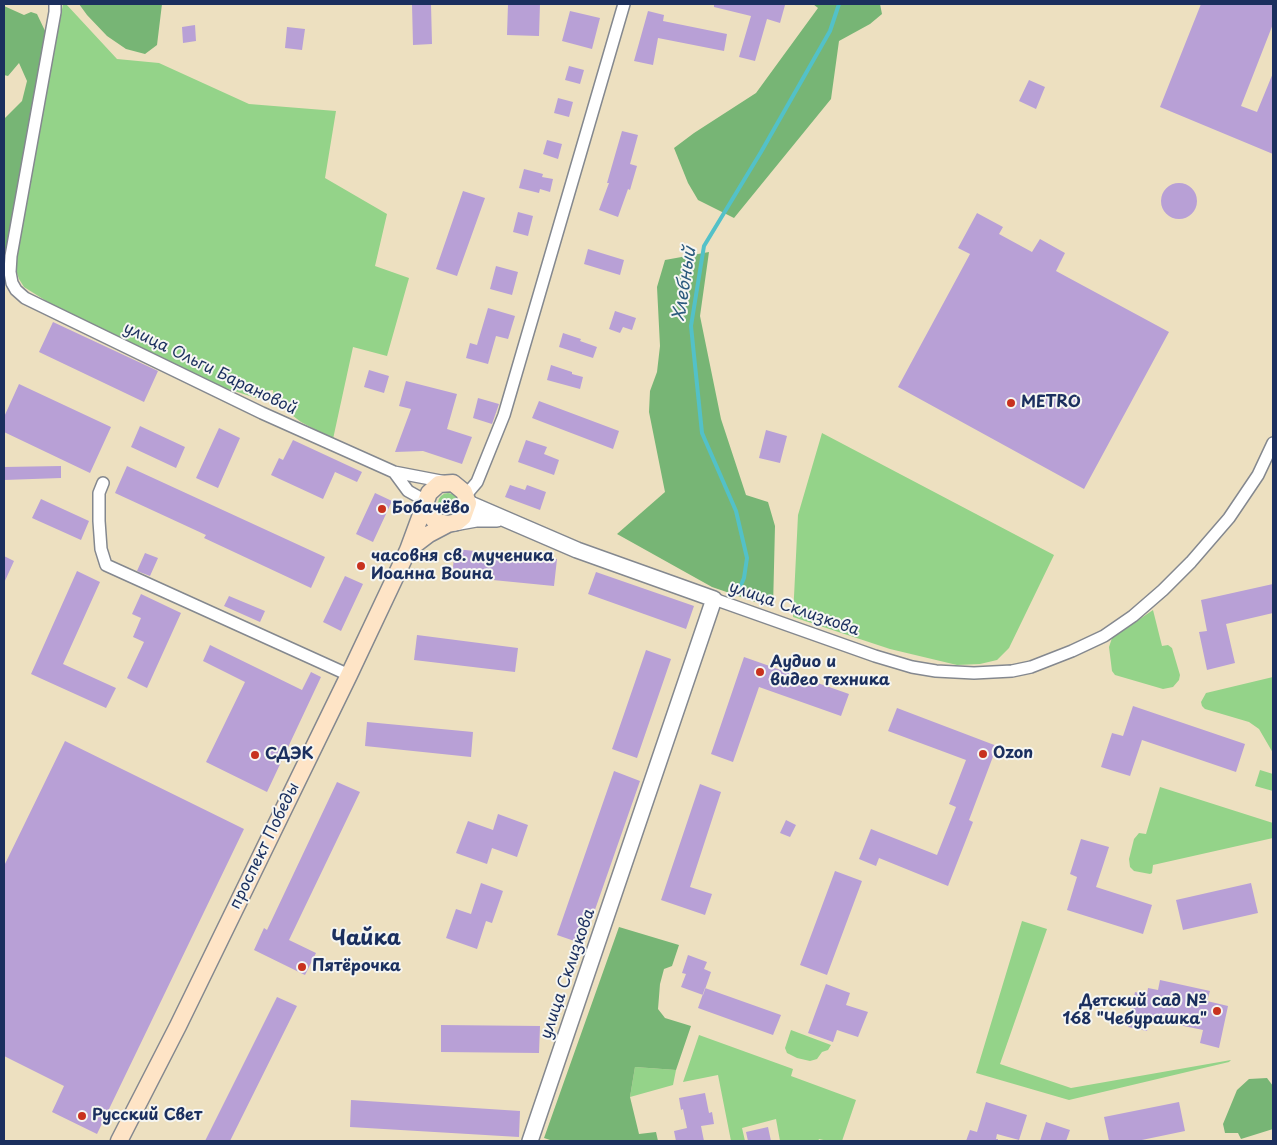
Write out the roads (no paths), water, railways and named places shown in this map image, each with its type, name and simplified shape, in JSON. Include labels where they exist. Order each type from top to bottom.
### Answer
[{"type":"main road","points":[[446,482],[456,484],[467,499]]},
{"type":"main road","name":"проспект Победы","points":[[119,1141],[178,1026],[349,674],[408,550],[429,493],[433,488],[446,482]]},
{"type":"main road","name":"проспект Победы","points":[[408,550],[429,534],[463,516],[467,499]]},
{"type":"main road","points":[[426,502],[428,511],[433,519],[451,524]]},
{"type":"street","name":"улица Ольги Барановой","points":[[55,4],[56,12],[11,256],[10,272],[12,283],[16,290],[25,298],[262,412],[394,472],[446,482]]},
{"type":"street","points":[[624,4],[504,415],[477,482],[467,499],[506,520],[577,550],[714,599]]},
{"type":"street","name":"улица Склизкова","points":[[530,1141],[714,599],[906,665],[936,671],[962,673],[987,673],[1022,669],[1094,642],[1153,599],[1191,562],[1229,518],[1258,475],[1273,443]]},
{"type":"street","name":"улица Ольги Барановой","points":[[394,472],[408,491],[426,502]]},
{"type":"street","points":[[103,483],[99,493],[99,521],[101,549],[106,565],[349,674]]},
{"type":"street","points":[[451,524],[490,518],[506,520]]},
{"type":"waterway","name":"Хлебный","points":[[737,594],[744,578],[747,558],[736,511],[702,433],[691,326],[704,246],[761,152],[830,31],[839,4]]},
{"type":"place","name":"METRO","points":[[1011,403]]},
{"type":"place","name":"Бобачёво","points":[[382,509]]},
{"type":"place","name":"часовня св. мученика Иоанна Воина","points":[[361,566]]},
{"type":"place","name":"Аудио и видео техника","points":[[760,672]]},
{"type":"place","name":"Ozon","points":[[983,754]]},
{"type":"place","name":"СДЭК","points":[[255,755]]},
{"type":"place","name":"Пятёрочка","points":[[302,967]]},
{"type":"place","name":"Детский сад № 168 \"Чебурашка\"","points":[[1217,1011]]},
{"type":"place","name":"Русский Свет","points":[[82,1116]]},
{"type":"district","name":"Чайка","points":[[366,939]]}]
